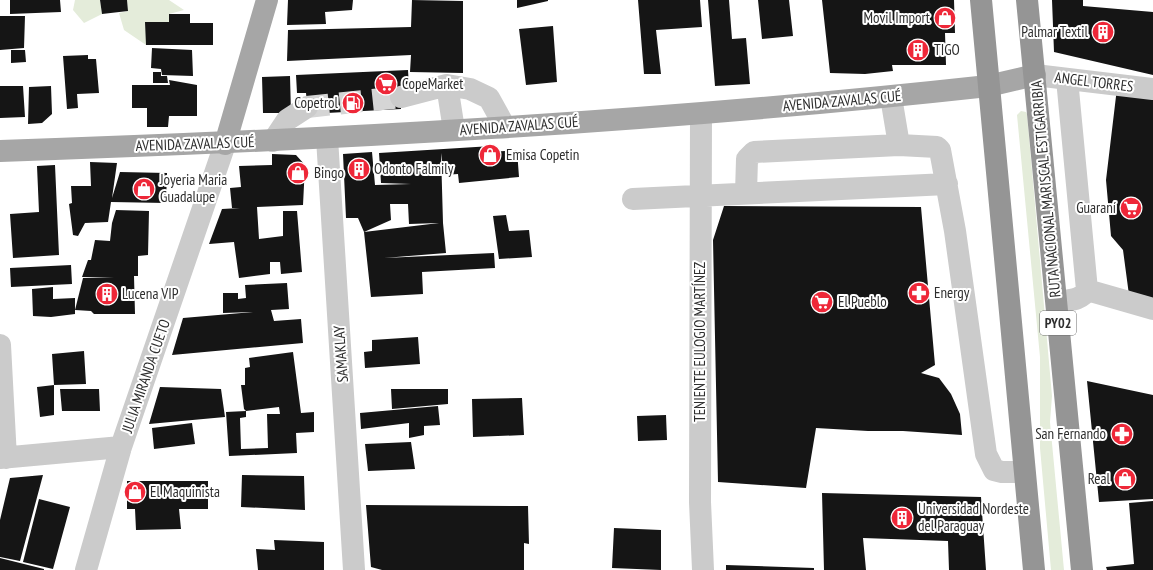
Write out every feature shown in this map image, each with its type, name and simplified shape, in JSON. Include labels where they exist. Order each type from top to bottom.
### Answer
[{"type":"highway","points":[[981,0],[1034,570]]},
{"type":"highway","name":"RUTA NACIONAL MARISCAL ESTIGARRIBIA","points":[[1026,0],[1035,75],[1082,570]]},
{"type":"main road","name":"JULIA MIRANDA CUETO","points":[[225,144],[267,0]]},
{"type":"main road","name":"AVENIDA ZAVALAS CUÉ","points":[[0,151],[225,144],[701,114],[891,97],[988,86],[1035,75]]},
{"type":"street","name":"ANGEL TORRES","points":[[1035,75],[1153,89]]},
{"type":"street","points":[[1056,302],[1078,299],[1084,296],[1087,290],[1067,79]]},
{"type":"street","points":[[446,85],[454,130]]},
{"type":"street","points":[[401,97],[446,85],[470,89],[489,98],[504,127]]},
{"type":"street","points":[[891,97],[899,146]]},
{"type":"street","points":[[272,141],[287,120],[307,107]]},
{"type":"street","name":"TENIENTE EULOGIO MARTÍNEZ","points":[[701,114],[700,502],[703,570]]},
{"type":"street","name":"SAMAKLAY","points":[[328,138],[354,570]]},
{"type":"street","name":"JULIA MIRANDA CUETO","points":[[86,570],[121,447],[225,144]]},
{"type":"street","points":[[746,193],[747,159],[754,152],[899,146],[937,147],[942,153],[947,184],[986,454],[994,470],[1002,472],[1024,472]]},
{"type":"street","points":[[633,199],[947,184]]},
{"type":"street","points":[[1087,290],[1153,309]]},
{"type":"street","points":[[0,345],[3,458],[121,447]]},
{"type":"green space","points":[[75,0],[100,0],[102,14],[84,23],[73,10]]},
{"type":"green space","points":[[127,0],[169,0],[184,10],[169,14],[169,22],[146,22],[146,45],[124,30],[119,13],[128,11]]},
{"type":"green space","points":[[1021,111],[1026,112],[1027,114],[1052,396],[1050,422],[1064,570],[1051,570],[1040,448],[1040,357],[1017,115]]},
{"type":"building","points":[[10,0],[60,0],[61,12],[10,14]]},
{"type":"building","points":[[100,0],[127,0],[128,11],[102,14]]},
{"type":"building","points":[[288,0],[353,0],[352,10],[325,12],[326,24],[287,25]]},
{"type":"building","points":[[412,0],[463,1],[463,73],[410,72],[411,55],[287,61],[288,30],[411,27]]},
{"type":"building","points":[[517,0],[548,0],[548,1],[517,8]]},
{"type":"building","points":[[638,0],[700,0],[702,27],[656,30],[661,74],[644,74]]},
{"type":"building","points":[[708,0],[729,0],[732,39],[746,38],[750,84],[715,86]]},
{"type":"building","points":[[758,0],[789,0],[793,36],[762,39]]},
{"type":"building","points":[[822,0],[954,0],[955,33],[945,33],[946,65],[892,65],[893,71],[865,74],[830,73]]},
{"type":"building","name":"Palmar Textil","points":[[1052,0],[1083,0],[1083,6],[1153,12],[1153,75],[1054,52]]},
{"type":"building","points":[[169,14],[190,14],[190,23],[213,23],[213,45],[146,45],[145,22],[169,22]]},
{"type":"building","points":[[0,16],[25,16],[24,48],[0,50]]},
{"type":"building","points":[[553,26],[557,82],[526,85],[519,29]]},
{"type":"building","points":[[152,48],[192,50],[193,76],[162,75],[161,69],[151,68]]},
{"type":"building","points":[[11,50],[25,50],[26,62],[11,63]]},
{"type":"building","points":[[88,55],[88,59],[96,59],[99,93],[77,94],[78,108],[67,109],[63,56]]},
{"type":"building","points":[[408,70],[409,87],[400,87],[401,109],[308,114],[306,93],[297,93],[296,75]]},
{"type":"building","points":[[153,72],[161,72],[161,76],[167,76],[168,83],[153,83]]},
{"type":"building","points":[[290,76],[291,113],[263,113],[262,77]]},
{"type":"building","points":[[169,80],[197,85],[197,116],[169,116],[168,127],[147,127],[147,108],[132,108],[132,85],[170,85]]},
{"type":"building","points":[[0,86],[23,86],[25,117],[0,118]]},
{"type":"building","points":[[51,86],[52,114],[42,123],[28,124],[29,87]]},
{"type":"building","name":"Guaraní","points":[[1117,88],[1153,94],[1153,300],[1129,295],[1123,250],[1111,236],[1106,180]]},
{"type":"building","points":[[492,146],[493,152],[517,150],[519,177],[459,183],[458,174],[444,175],[441,153],[443,223],[446,253],[384,258],[494,253],[495,268],[422,272],[423,294],[371,297],[364,232],[358,218],[346,218],[343,154],[372,152],[375,185],[411,184],[381,183],[379,153]],"holes":[[[390,204],[408,204],[409,224],[439,223],[364,232],[391,220]]]},
{"type":"building","points":[[272,154],[296,155],[305,165],[303,205],[257,207],[259,239],[283,236],[283,211],[297,211],[302,272],[281,274],[280,262],[270,262],[270,274],[239,278],[234,242],[209,244],[222,209],[240,208],[232,208],[230,188],[241,187],[239,166],[272,165]]},
{"type":"building","points":[[90,162],[117,163],[112,198],[120,172],[167,173],[166,203],[111,202],[108,222],[85,223],[78,236],[73,235],[69,204],[72,203],[71,186],[91,186]]},
{"type":"building","points":[[55,165],[59,255],[13,258],[10,214],[39,212],[37,166]]},
{"type":"building","name":"El Pueblo","points":[[724,206],[921,207],[935,365],[921,373],[939,378],[951,394],[960,414],[962,435],[816,428],[806,488],[718,482],[713,240]]},
{"type":"building","points":[[116,210],[149,211],[148,255],[138,256],[138,276],[134,276],[135,314],[94,314],[91,311],[75,310],[83,278],[114,277],[82,277],[88,260],[91,260],[95,240],[110,241],[112,223]]},
{"type":"building","points":[[506,215],[509,231],[529,230],[532,257],[499,259],[493,216]]},
{"type":"building","points":[[71,265],[72,284],[11,287],[10,268]]},
{"type":"building","points":[[287,283],[289,309],[271,310],[274,321],[301,319],[303,343],[172,355],[183,318],[253,312],[223,313],[223,293],[238,293],[238,299],[246,298],[245,285]]},
{"type":"building","points":[[53,287],[53,299],[75,298],[75,314],[51,317],[33,316],[32,289]]},
{"type":"building","points":[[418,337],[420,364],[365,368],[364,352],[372,351],[372,340]]},
{"type":"building","points":[[84,351],[86,384],[54,385],[52,354]]},
{"type":"building","points":[[293,352],[301,413],[314,412],[314,432],[296,433],[297,453],[229,456],[226,412],[246,411],[244,409],[241,385],[245,385],[245,368],[250,367],[249,358]],"holes":[[[279,407],[280,414],[267,414],[268,448],[241,449],[240,418],[246,417],[246,411]]]},
{"type":"building","points":[[1087,381],[1153,395],[1153,499],[1099,502]]},
{"type":"building","points":[[54,385],[54,415],[40,417],[37,387]]},
{"type":"building","points":[[160,387],[221,389],[225,417],[149,424]]},
{"type":"building","points":[[60,389],[99,389],[100,411],[62,411]]},
{"type":"building","points":[[391,389],[448,389],[448,404],[392,409]]},
{"type":"building","points":[[522,398],[524,435],[473,437],[472,399]]},
{"type":"building","points":[[438,406],[440,425],[424,426],[424,435],[409,438],[409,423],[361,429],[360,413]]},
{"type":"building","points":[[666,415],[667,440],[638,441],[637,416]]},
{"type":"building","points":[[192,423],[195,444],[154,449],[152,428]]},
{"type":"building","points":[[411,442],[415,469],[368,471],[365,444]]},
{"type":"building","points":[[43,475],[20,561],[0,557],[0,520],[10,478]]},
{"type":"building","points":[[242,475],[304,476],[305,510],[241,507]]},
{"type":"building","points":[[127,481],[208,481],[208,509],[179,509],[181,529],[136,530],[135,509],[127,509]]},
{"type":"building","name":"Universidad Nordeste del Paraguay","points":[[822,493],[981,497],[986,570],[949,570],[948,541],[863,538],[866,570],[824,570]]},
{"type":"building","points":[[39,499],[70,507],[53,569],[23,562]]},
{"type":"building","points":[[1153,501],[1153,570],[1107,570],[1106,567],[1134,564],[1129,503]]},
{"type":"building","points":[[366,505],[528,506],[529,544],[524,543],[524,570],[382,570],[371,567]]},
{"type":"building","points":[[614,528],[661,530],[661,570],[612,568]]},
{"type":"building","points":[[274,540],[324,542],[324,570],[258,570],[256,549],[275,550]]},
{"type":"building","points":[[0,558],[44,569],[44,570],[0,570]]},
{"type":"building","points":[[726,565],[814,568],[814,570],[726,570]]},
{"type":"tunnel","points":[[307,107],[401,97]]},
{"type":"place","name":"Movil Import","points":[[945,18]]},
{"type":"place","name":"Palmar Textil","points":[[1103,32]]},
{"type":"place","name":"TIGO","points":[[918,50]]},
{"type":"place","name":"CopeMarket","points":[[386,84]]},
{"type":"place","name":"Copetrol","points":[[353,103]]},
{"type":"place","name":"Emisa Copetin","points":[[490,155]]},
{"type":"place","name":"Odonto Falmily","points":[[359,169]]},
{"type":"place","name":"Bingo","points":[[298,173]]},
{"type":"place","name":"Joyeria Maria Guadalupe","points":[[144,189]]},
{"type":"place","name":"Guaraní","points":[[1131,208]]},
{"type":"place","name":"Energy","points":[[919,293]]},
{"type":"place","name":"Lucena VIP","points":[[107,294]]},
{"type":"place","name":"El Pueblo","points":[[822,302]]},
{"type":"place","name":"San Fernando","points":[[1122,434]]},
{"type":"place","name":"Real","points":[[1125,479]]},
{"type":"place","name":"El Maquinista","points":[[135,492]]},
{"type":"place","name":"Universidad Nordeste del Paraguay","points":[[902,518]]}]
